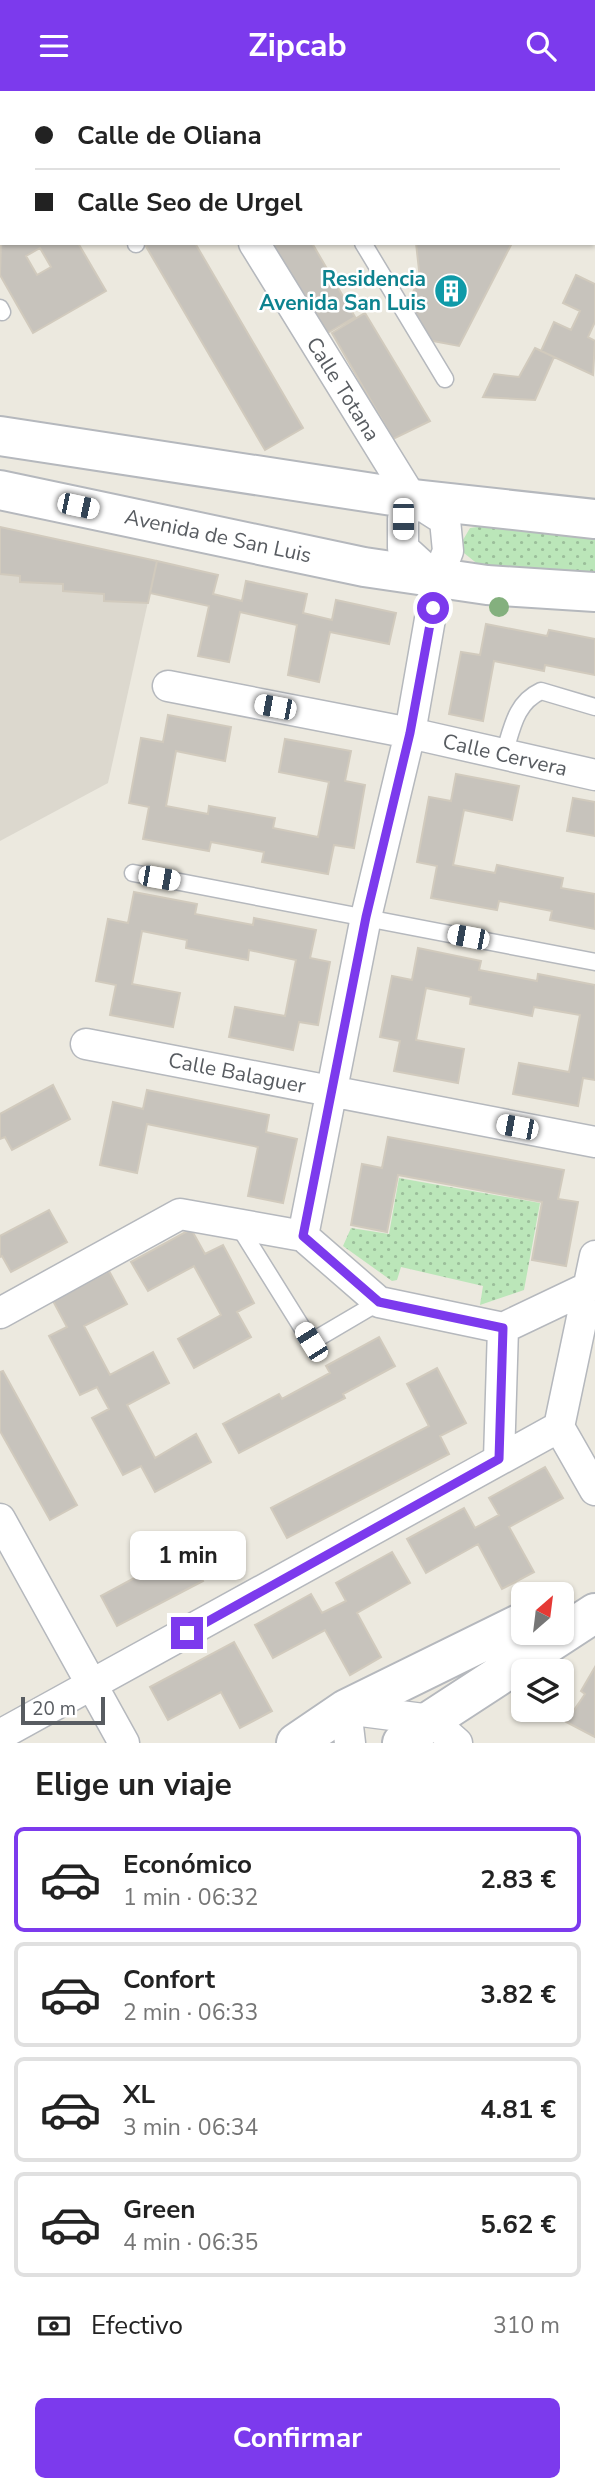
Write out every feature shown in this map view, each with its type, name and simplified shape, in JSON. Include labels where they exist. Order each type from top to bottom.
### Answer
[{"type":"street","name":"Calle Totana","points":[[255,245],[412,499]]},
{"type":"street","points":[[0,436],[412,499],[595,519]]},
{"type":"street","name":"Avenida de San Luis","points":[[0,490],[364,567],[437,579],[595,592]]},
{"type":"street","points":[[303,1236],[334,1092],[366,917],[410,733],[437,579],[449,551],[445,520],[412,499]]},
{"type":"street","points":[[412,499],[403,519],[402,548],[437,579]]},
{"type":"street","name":"Calle Cervera","points":[[168,686],[410,733],[595,775]]},
{"type":"street","name":"Calle Balaguer","points":[[86,1044],[595,1142]]},
{"type":"street","points":[[0,1313],[180,1214],[303,1236],[379,1302],[503,1328],[587,1288]]},
{"type":"street","points":[[595,1256],[559,1427],[595,1490]]},
{"type":"street","points":[[499,1459],[503,1328]]},
{"type":"street","points":[[0,1735],[559,1427]]},
{"type":"street","points":[[0,1519],[124,1743]]},
{"type":"street","points":[[574,1600],[595,1591]]},
{"type":"street","points":[[348,1726],[430,1735],[595,1613]]},
{"type":"street","points":[[296,1743],[348,1726],[511,1629]]},
{"type":"lane","points":[[364,245],[445,379]]},
{"type":"lane","points":[[503,754],[518,710],[527,697],[541,691],[595,707]]},
{"type":"lane","points":[[133,873],[595,962]]},
{"type":"lane","points":[[237,1223],[311,1342],[379,1302]]},
{"type":"shaded area","points":[[0,527],[157,561],[108,783],[0,841]]},
{"type":"green space","points":[[484,526],[595,536],[595,577],[480,566],[464,553],[463,540],[470,528]]},
{"type":"green space","points":[[399,1178],[540,1203],[524,1290],[480,1305],[483,1286],[401,1267],[397,1280],[392,1281],[343,1246],[351,1228],[389,1234]]},
{"type":"building","points":[[1,245],[79,245],[106,291],[33,333],[0,275]],"holes":[[[40,248],[51,267],[37,275],[26,256]]]},
{"type":"building","points":[[145,245],[196,245],[303,428],[265,450]]},
{"type":"building","points":[[265,245],[313,245],[355,317],[319,338]]},
{"type":"building","name":"Residencia Avenida San Luis","points":[[416,245],[511,245],[459,346],[428,340],[407,303],[420,279]]},
{"type":"building","points":[[576,275],[595,284],[595,322],[588,337],[595,341],[593,375],[541,351],[554,322],[571,330],[580,311],[563,303]]},
{"type":"building","points":[[365,313],[430,421],[393,439],[332,333]]},
{"type":"building","points":[[535,348],[554,357],[535,400],[483,397],[494,374],[519,377]]},
{"type":"building","points":[[0,527],[157,561],[148,603],[104,601],[104,594],[63,591],[63,584],[20,582],[20,576],[0,574]]},
{"type":"building","points":[[157,561],[218,575],[213,594],[242,601],[246,581],[307,594],[303,613],[332,620],[336,600],[396,613],[389,644],[330,632],[319,682],[288,675],[297,625],[240,612],[229,662],[198,656],[209,606],[150,593]]},
{"type":"building","points":[[486,624],[547,636],[549,630],[595,639],[595,675],[545,665],[544,671],[494,661],[483,721],[449,714],[461,652],[480,655]]},
{"type":"building","points":[[168,715],[231,727],[225,761],[176,751],[166,806],[208,814],[209,806],[275,818],[273,828],[318,837],[329,782],[279,772],[285,739],[351,751],[345,781],[365,785],[354,848],[334,845],[328,874],[262,862],[264,852],[211,842],[209,851],[143,839],[149,807],[129,803],[141,738],[163,742]]},
{"type":"building","points":[[456,774],[519,786],[512,820],[464,810],[453,865],[495,873],[497,865],[563,878],[561,888],[595,894],[595,929],[550,920],[552,911],[499,901],[497,910],[431,898],[437,866],[417,862],[429,797],[451,801]]},
{"type":"building","points":[[573,798],[595,802],[595,836],[567,831]]},
{"type":"building","points":[[134,892],[197,904],[195,914],[253,925],[254,918],[316,930],[310,958],[330,962],[318,1025],[299,1022],[293,1050],[229,1037],[235,1007],[285,1016],[296,960],[249,950],[248,960],[186,948],[187,940],[142,931],[132,984],[180,993],[173,1027],[110,1015],[116,985],[96,981],[108,919],[128,923]]},
{"type":"building","points":[[418,948],[481,961],[479,970],[537,981],[538,974],[595,985],[595,1080],[583,1078],[578,1106],[513,1094],[519,1063],[569,1072],[580,1015],[534,1007],[532,1016],[470,1004],[471,997],[426,988],[416,1040],[464,1049],[458,1083],[394,1071],[400,1041],[380,1037],[392,976],[412,980]]},
{"type":"building","points":[[53,1085],[70,1119],[12,1150],[5,1137],[0,1139],[0,1114]]},
{"type":"building","points":[[147,1090],[269,1115],[266,1132],[297,1139],[283,1203],[248,1196],[258,1147],[147,1124],[137,1173],[100,1165],[113,1102],[143,1109]]},
{"type":"building","points":[[388,1137],[564,1170],[558,1199],[578,1202],[566,1266],[532,1260],[542,1202],[398,1175],[387,1232],[351,1225],[362,1164],[382,1168]]},
{"type":"building","points":[[49,1210],[67,1242],[11,1272],[2,1256],[0,1257],[0,1236]]},
{"type":"building","points":[[191,1229],[205,1254],[223,1245],[254,1303],[237,1312],[251,1337],[194,1368],[178,1339],[221,1315],[194,1266],[148,1291],[131,1262]]},
{"type":"building","points":[[109,1271],[127,1304],[84,1326],[110,1375],[153,1352],[169,1383],[127,1405],[155,1458],[196,1434],[211,1462],[155,1492],[141,1466],[123,1475],[92,1418],[109,1409],[97,1387],[80,1395],[49,1336],[67,1327],[53,1301]]},
{"type":"building","points":[[379,1337],[395,1366],[343,1394],[345,1398],[239,1453],[223,1424],[279,1394],[282,1399],[330,1373],[326,1366]]},
{"type":"building","points":[[437,1368],[466,1423],[440,1436],[449,1454],[287,1538],[271,1508],[429,1426],[407,1384]]},
{"type":"building","points":[[3,1371],[77,1505],[50,1520],[0,1431],[0,1372]]},
{"type":"building","points":[[545,1467],[563,1498],[509,1527],[534,1572],[502,1589],[478,1544],[426,1573],[407,1539],[464,1508],[475,1528],[499,1515],[489,1498]]},
{"type":"building","points":[[186,1550],[203,1581],[117,1626],[101,1596]]},
{"type":"building","points":[[392,1552],[410,1583],[357,1613],[381,1657],[350,1675],[325,1630],[273,1658],[255,1625],[311,1594],[322,1613],[346,1601],[336,1583]]},
{"type":"building","points":[[234,1642],[272,1711],[240,1728],[221,1692],[168,1720],[150,1687]]},
{"type":"building","points":[[595,1667],[595,1737],[566,1722],[574,1722],[574,1710],[585,1694],[581,1691]]},
{"type":"place","name":"Residencia Avenida San Luis","points":[[451,291]]},
{"type":"route","points":[[187,1633],[499,1459],[503,1328],[482,1326],[379,1302],[303,1236],[334,1092],[366,917],[410,733],[433,608]]}]
